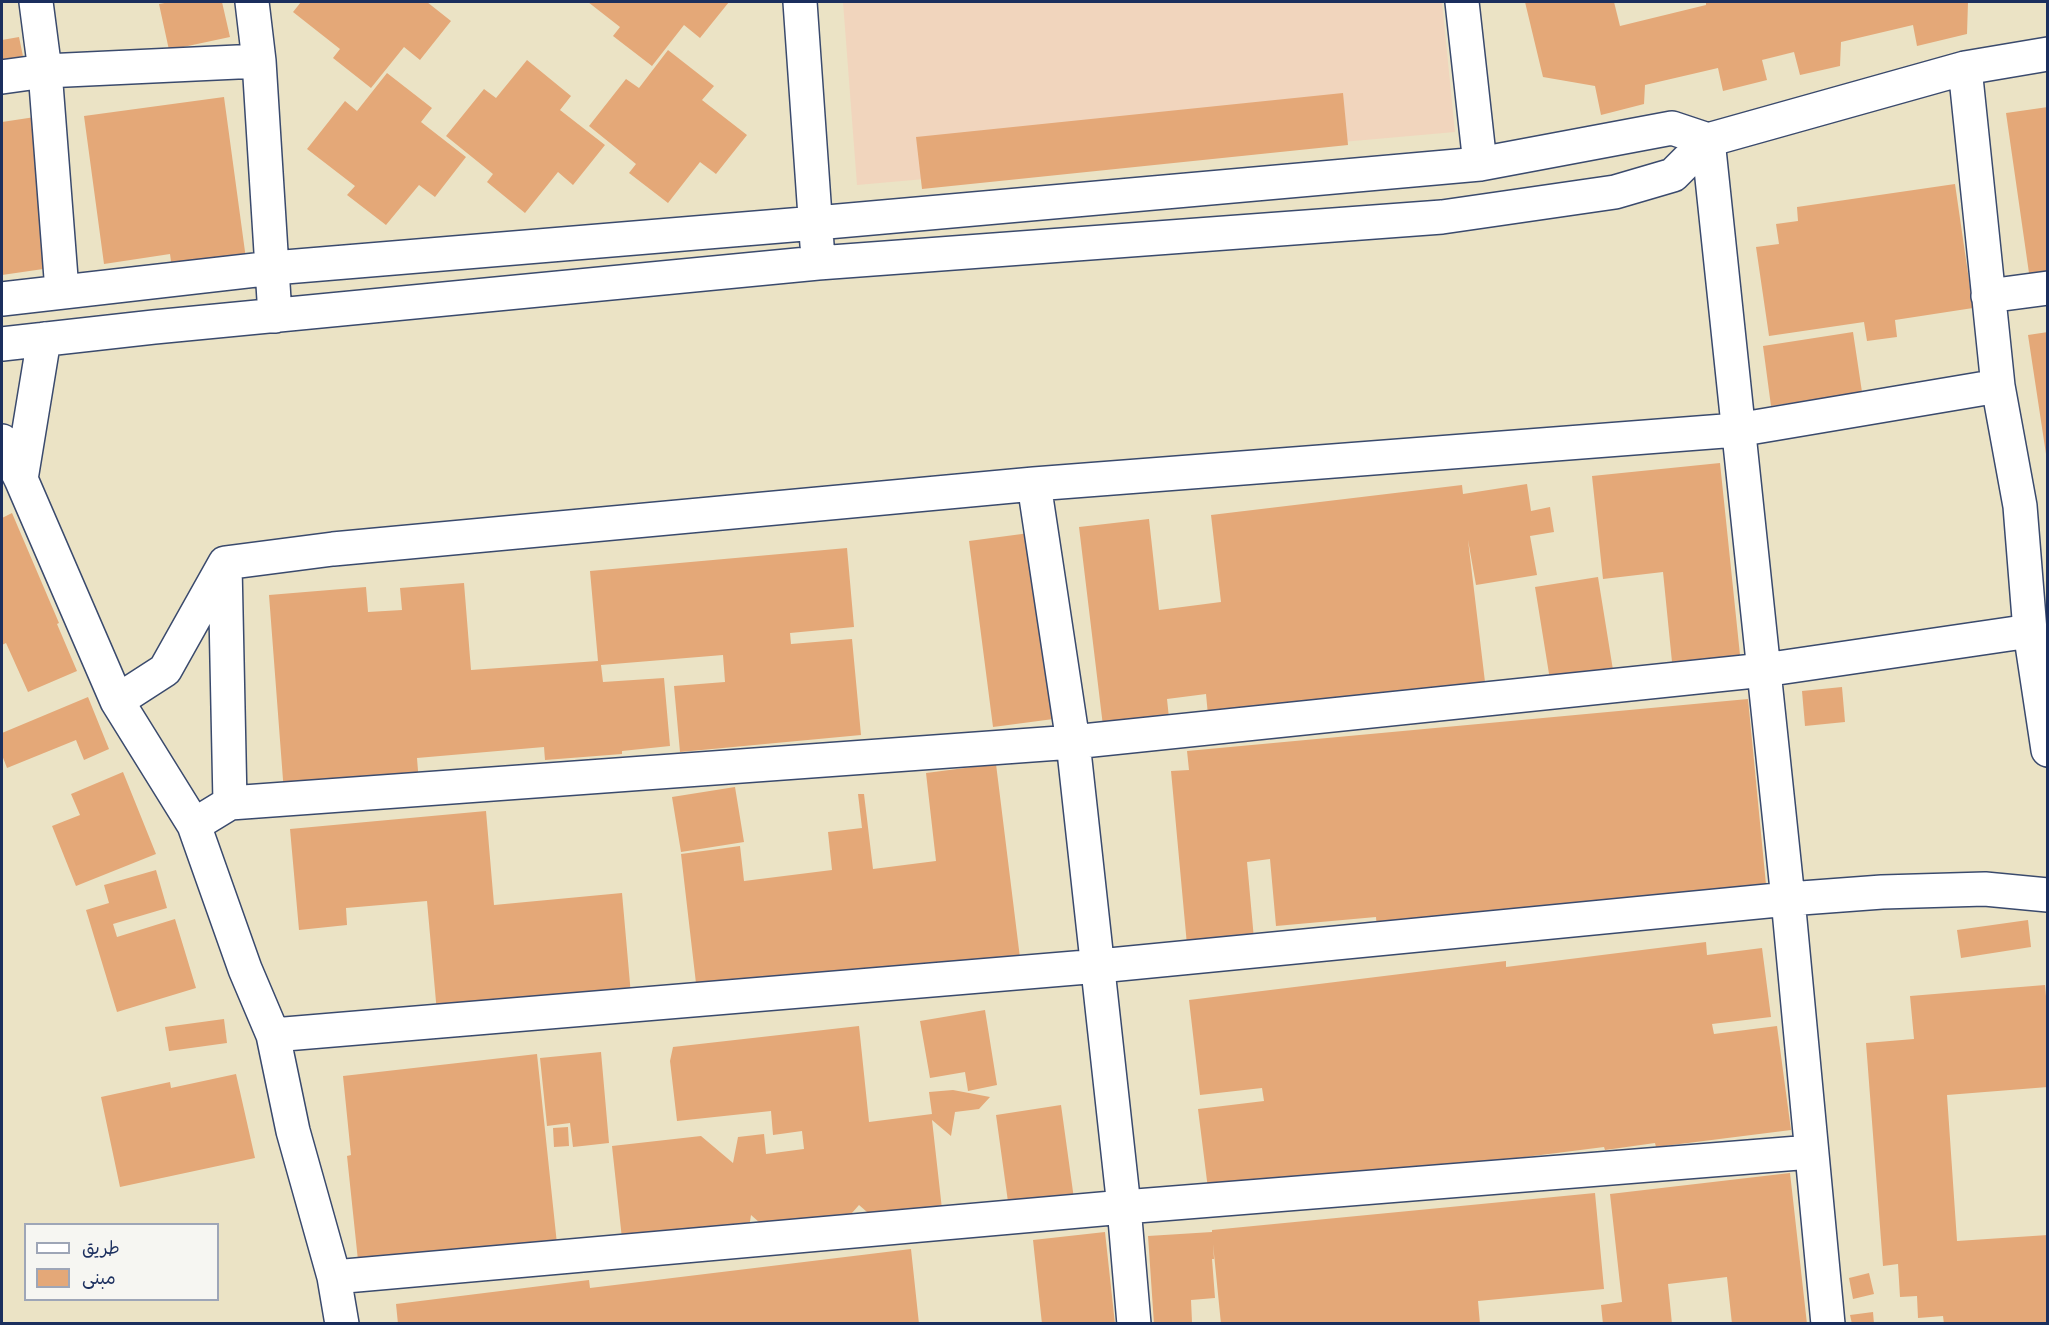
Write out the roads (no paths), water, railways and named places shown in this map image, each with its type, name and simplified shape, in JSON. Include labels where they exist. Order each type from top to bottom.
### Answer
[{"type":"street","points":[[36,2],[45,71],[62,291]]},
{"type":"street","points":[[252,2],[259,61],[275,316]]},
{"type":"street","points":[[800,2],[818,263]]},
{"type":"street","points":[[1462,2],[1480,164]]},
{"type":"street","points":[[2,344],[818,263],[1442,217],[1615,192],[1673,175],[1708,140],[1965,68],[2048,54]]},
{"type":"street","points":[[2,77],[45,71],[259,61]]},
{"type":"street","points":[[1965,68],[1998,386],[2034,504],[2031,631],[2045,710],[2048,750]]},
{"type":"street","points":[[2,299],[273,268],[1480,164],[1672,128],[1708,140]]},
{"type":"street","points":[[1708,140],[1788,899],[1828,1323]]},
{"type":"street","points":[[1988,296],[2048,288]]},
{"type":"street","points":[[21,479],[44,339]]},
{"type":"street","points":[[225,563],[333,549],[1034,483],[1737,430],[1998,386]]},
{"type":"street","points":[[2,441],[21,479],[117,701],[194,825],[245,969],[273,1035],[293,1131],[334,1277],[342,1323]]},
{"type":"street","points":[[1034,483],[1073,742],[1099,966],[1134,1323]]},
{"type":"street","points":[[117,701],[165,670],[225,563]]},
{"type":"street","points":[[225,563],[230,803]]},
{"type":"street","points":[[194,825],[230,803],[1073,742],[1764,670],[2031,631]]},
{"type":"street","points":[[273,1035],[1099,966],[1788,899],[1882,892],[1985,889],[2048,894]]},
{"type":"street","points":[[334,1277],[1124,1207],[1811,1152]]}]
